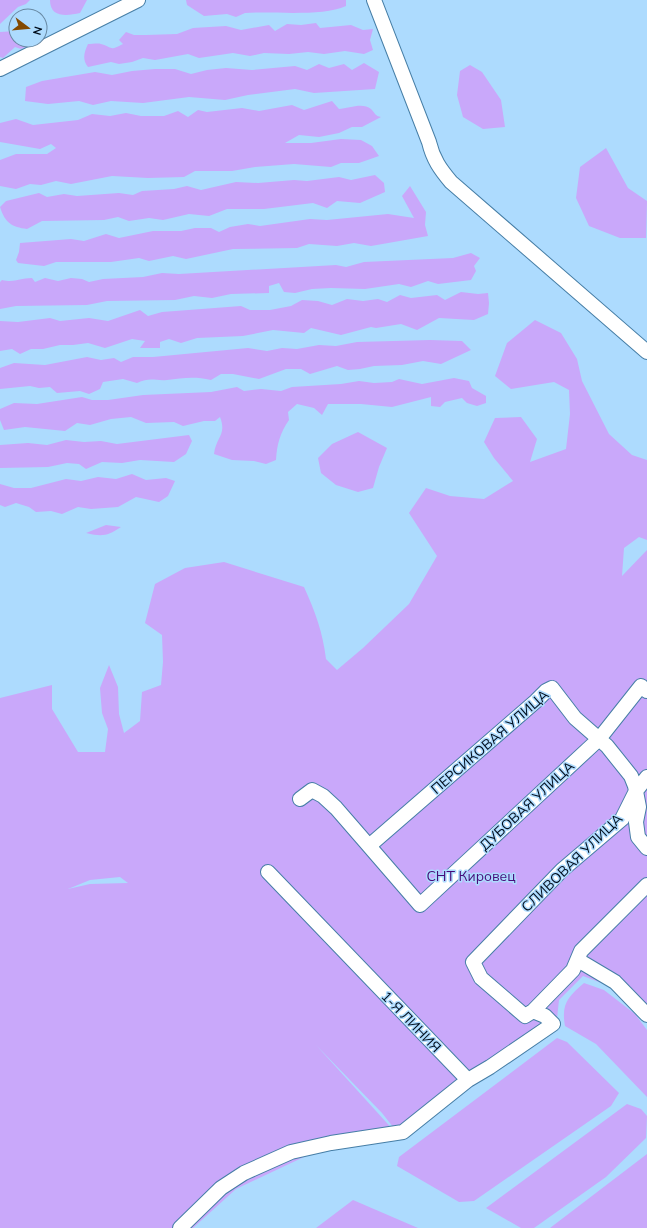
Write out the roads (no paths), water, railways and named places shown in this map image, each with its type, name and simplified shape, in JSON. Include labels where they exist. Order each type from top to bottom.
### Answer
[{"type":"street","points":[[0,69],[138,0]]},
{"type":"street","points":[[374,0],[429,142],[432,157],[440,169],[451,182],[647,352]]},
{"type":"street","name":"ДУБОВАЯ УЛИЦА","points":[[369,846],[420,904],[599,739],[641,686],[647,691]]},
{"type":"street","name":"ПЕРСИКОВАЯ УЛИЦА","points":[[369,846],[546,691],[552,688],[575,718],[599,739],[631,776],[639,807],[636,822],[638,837],[647,848]]},
{"type":"street","name":"СЛИВОВАЯ УЛИЦА","points":[[533,1011],[525,1016],[482,978],[473,962],[562,870],[622,819],[636,791],[647,777]]},
{"type":"street","points":[[300,799],[312,790],[323,796],[369,846]]},
{"type":"street","name":"1-Я ЛИНИЯ","points":[[268,872],[468,1080]]},
{"type":"street","points":[[180,1228],[221,1188],[244,1173],[291,1152],[331,1143],[403,1132],[468,1080],[490,1067],[553,1024],[546,1016],[533,1011],[574,970],[581,951],[647,885]]},
{"type":"street","points":[[578,960],[615,982],[647,1014]]},
{"type":"park label","name":"СНТ Кировец","points":[[471,876]]}]
